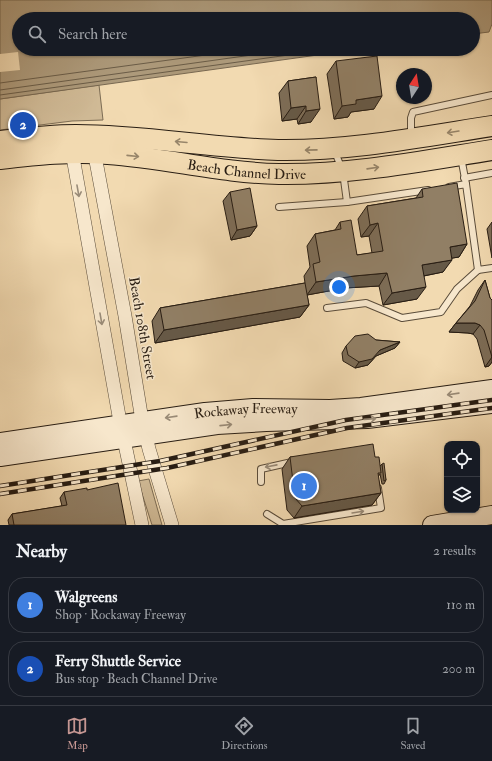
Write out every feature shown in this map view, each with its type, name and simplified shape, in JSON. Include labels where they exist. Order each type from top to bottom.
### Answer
[{"type":"main road","name":"Beach Channel Drive","points":[[0,141],[256,149],[333,149],[411,139],[492,126]]},
{"type":"main road","name":"Beach Channel Drive","points":[[0,159],[70,144]]},
{"type":"main road","name":"Beach Channel Drive","points":[[93,144],[146,158],[258,173],[300,174],[343,172],[492,150]]},
{"type":"street","points":[[70,144],[122,432],[142,525]]},
{"type":"street","name":"Beach 108th Street","points":[[93,144],[144,429],[172,525]]},
{"type":"street","name":"Rockaway Freeway","points":[[144,429],[238,409],[361,407],[492,389]]},
{"type":"street","name":"Rockaway Freeway","points":[[0,442],[144,429],[249,422],[388,418],[492,404]]},
{"type":"street","name":"Rockaway Freeway","points":[[0,457],[122,432]]},
{"type":"street","points":[[432,525],[492,516]]},
{"type":"lane","points":[[411,139],[411,118],[414,112],[492,96]]},
{"type":"lane","points":[[333,149],[343,172],[347,202]]},
{"type":"lane","points":[[460,155],[478,270]]},
{"type":"lane","points":[[442,188],[492,173]]},
{"type":"lane","points":[[279,206],[347,202],[434,189]]},
{"type":"lane","points":[[327,308],[366,303],[402,318],[441,312],[457,289],[478,270],[492,268]]},
{"type":"lane","points":[[261,482],[260,472],[264,467],[303,460]]},
{"type":"lane","points":[[267,514],[282,524],[381,508],[376,479]]},
{"type":"shaded area","points":[[99,85],[103,120],[72,121],[0,130],[0,99]]},
{"type":"shaded area","points":[[149,479],[162,525],[152,525],[138,481]]},
{"type":"water","points":[[0,0],[492,0],[492,24],[489,32],[480,33],[480,12],[12,12],[12,56],[310,56],[0,99]]},
{"type":"pier","points":[[12,53],[12,56],[18,56],[20,70],[0,72],[0,54]]},
{"type":"building","points":[[377,56],[382,96],[356,100],[356,104],[342,106],[336,61]]},
{"type":"building","points":[[316,77],[320,109],[306,111],[306,106],[291,108],[288,81]]},
{"type":"building","points":[[457,183],[467,244],[450,247],[452,260],[422,265],[426,287],[392,293],[387,273],[316,282],[313,264],[320,262],[315,234],[341,229],[340,222],[351,220],[357,255],[383,251],[378,223],[370,225],[367,206],[423,197],[422,189]]},
{"type":"building","points":[[250,188],[257,226],[237,230],[230,192]]},
{"type":"building","points":[[485,280],[490,298],[492,300],[492,357],[484,330],[480,325],[475,323],[456,323],[475,301]]},
{"type":"building","points":[[305,283],[309,305],[164,330],[160,308]]},
{"type":"building","points":[[368,334],[376,340],[400,342],[380,350],[372,359],[359,362],[348,355],[346,346],[355,336]]},
{"type":"building","points":[[373,444],[375,457],[379,457],[381,473],[378,473],[381,493],[302,506],[295,498],[290,457]]},
{"type":"building","points":[[384,463],[386,480],[384,481],[382,464]]},
{"type":"building","points":[[118,483],[126,525],[14,525],[12,514],[67,505],[64,492],[87,488],[87,490]]},
{"type":"railway","points":[[0,486],[160,461],[346,420],[492,400]]},
{"type":"railway","points":[[0,494],[167,468],[347,428],[492,408]]},
{"type":"place","name":"Ferry Shuttle Service","points":[[23,125]]},
{"type":"place","name":"Walgreens","points":[[304,486]]}]
